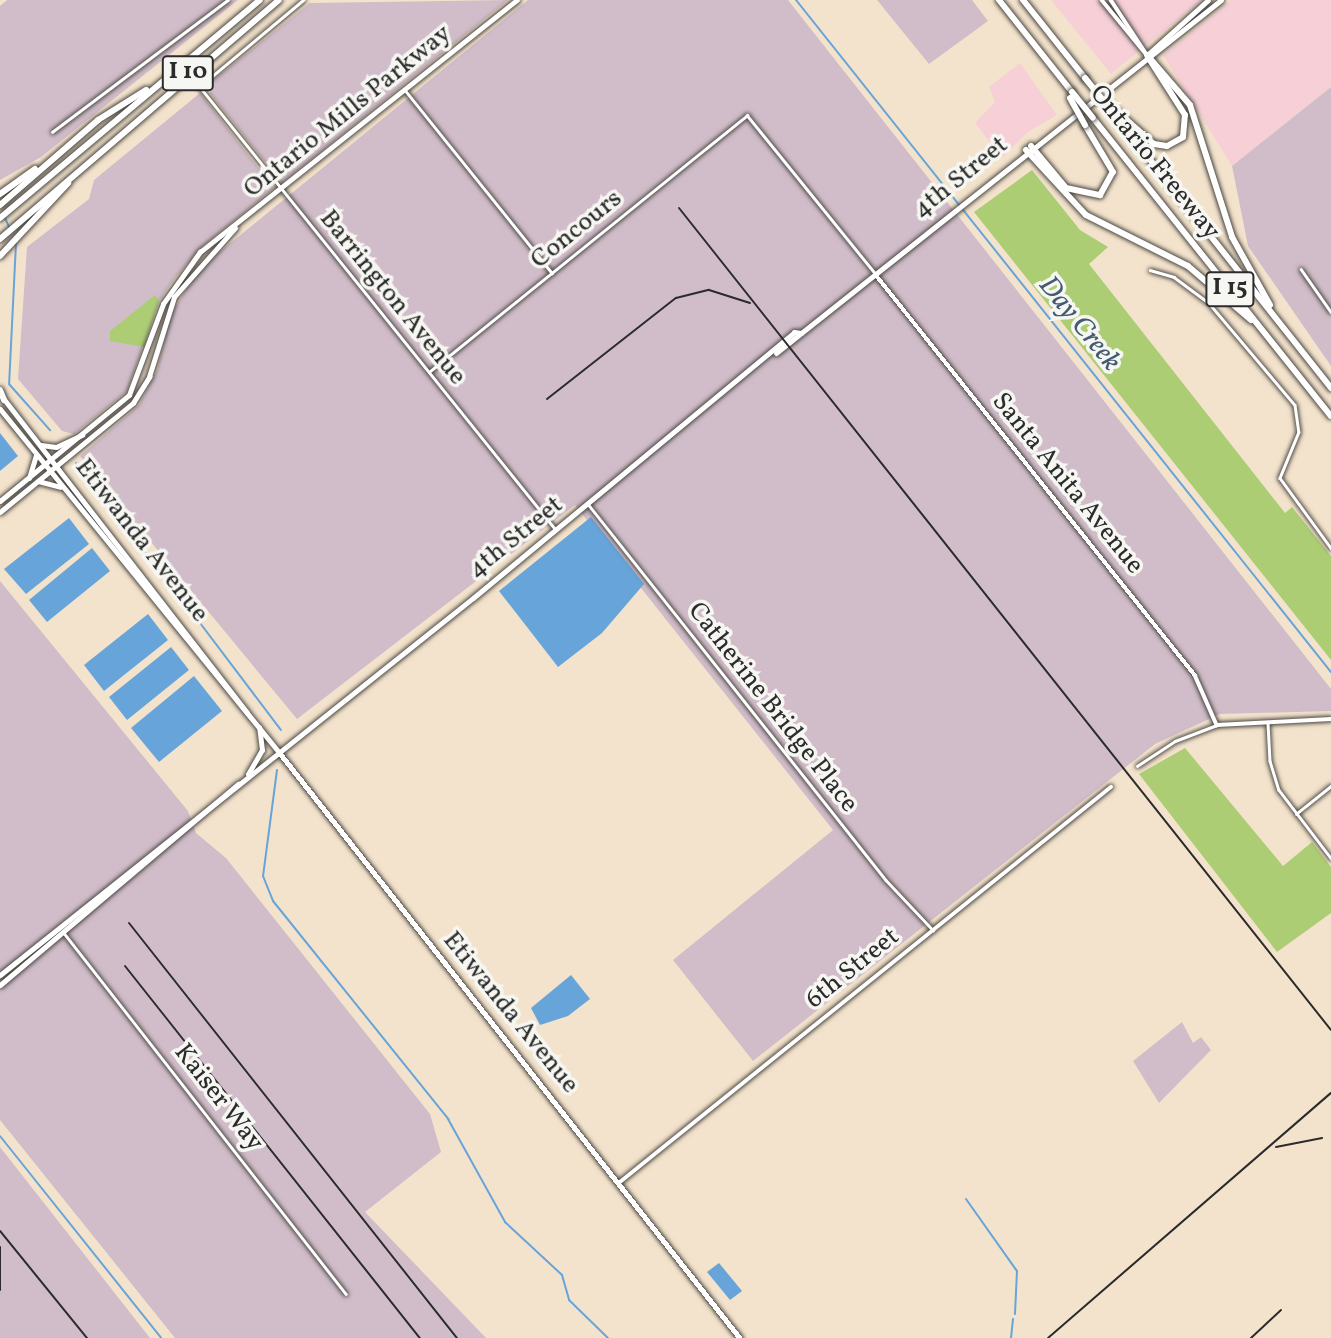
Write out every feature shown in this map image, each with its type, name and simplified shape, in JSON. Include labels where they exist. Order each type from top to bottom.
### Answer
[{"type":"highway","name":"I 10","points":[[3,215],[151,88],[260,0]]},
{"type":"highway","name":"I 10","points":[[0,240],[100,149],[279,0]]},
{"type":"highway","name":"Ontario Freeway","points":[[999,0],[1071,95],[1093,118],[1331,416]]},
{"type":"highway","name":"Ontario Freeway","points":[[1023,0],[1331,388]]},
{"type":"highway","points":[[1109,106],[1154,144],[1167,146],[1182,137],[1185,115],[1147,55]]},
{"type":"highway","points":[[1147,55],[1190,105],[1232,237],[1282,325]]},
{"type":"highway","points":[[0,194],[97,120],[151,88]]},
{"type":"highway","points":[[1028,148],[1066,188],[1100,195],[1113,172],[1084,125],[1071,95]]},
{"type":"highway","points":[[1,203],[97,120]]},
{"type":"highway","points":[[1028,148],[1086,215],[1188,266],[1268,336]]},
{"type":"highway","points":[[0,256],[100,149]]},
{"type":"highway","points":[[0,390],[2,398]]},
{"type":"main road","name":"Ontario Mills Parkway","points":[[0,501],[114,410],[140,378],[176,281],[200,252],[283,190],[517,0]]},
{"type":"main road","name":"4th Street","points":[[1147,55],[1208,0]]},
{"type":"main road","name":"4th Street","points":[[61,929],[776,352],[794,332],[801,333],[1028,148],[1222,0]]},
{"type":"main road","name":"Ontario Mills Parkway","points":[[0,512],[97,434],[142,390],[176,294],[235,227]]},
{"type":"main road","name":"Etiwanda Avenue","points":[[2,398],[41,444],[258,727],[620,1182],[740,1338]]},
{"type":"main road","name":"Etiwanda Avenue","points":[[0,409],[247,712]]},
{"type":"main road","points":[[97,434],[114,410]]},
{"type":"main road","points":[[41,444],[57,447],[82,435]]},
{"type":"main road","points":[[29,478],[36,455]]},
{"type":"main road","points":[[38,481],[63,489]]},
{"type":"main road","points":[[246,779],[262,750],[258,727]]},
{"type":"main road","points":[[0,975],[61,929]]},
{"type":"main road","points":[[0,985],[61,929]]},
{"type":"street","points":[[52,132],[228,0]]},
{"type":"street","name":"Barrington Avenue","points":[[304,0],[200,87],[556,530]]},
{"type":"street","points":[[1102,0],[1147,55]]},
{"type":"street","points":[[1111,0],[1147,55]]},
{"type":"street","points":[[405,90],[552,273]]},
{"type":"street","name":"Concours","points":[[429,372],[747,116],[875,273]]},
{"type":"street","points":[[1301,269],[1331,312]]},
{"type":"street","points":[[1150,270],[1186,284],[1209,303],[1295,405],[1299,432],[1280,478],[1331,548]]},
{"type":"street","name":"Santa Anita Avenue","points":[[875,273],[1195,675],[1217,725]]},
{"type":"street","name":"Catherine Bridge Place","points":[[588,504],[886,880],[933,930]]},
{"type":"street","points":[[1137,766],[1169,744],[1217,725],[1331,719]]},
{"type":"street","points":[[1268,721],[1273,775],[1296,814],[1331,858]]},
{"type":"street","points":[[1296,814],[1331,786]]},
{"type":"street","name":"6th Street","points":[[620,1182],[1111,787]]},
{"type":"street","name":"Kaiser Way","points":[[61,929],[346,1294]]},
{"type":"shaded area","points":[[7,0],[238,0],[41,157],[0,180],[0,6]]},
{"type":"shaded area","points":[[508,0],[282,183],[210,93],[211,82],[310,3]]},
{"type":"shaded area","points":[[528,0],[788,0],[1331,689],[1331,711],[1220,714],[1155,744],[753,1061],[673,960],[833,830],[575,505],[297,719],[80,456],[139,405],[157,371],[171,314],[200,268]]},
{"type":"shaded area","points":[[877,0],[972,0],[988,21],[929,64]]},
{"type":"shaded area","points":[[1051,0],[1202,0],[1111,74]]},
{"type":"shaded area","points":[[1231,0],[1331,0],[1331,87],[1232,166],[1163,55]]},
{"type":"shaded area","points":[[1020,63],[1057,115],[1028,132],[1002,158],[975,123],[995,102],[989,87]]},
{"type":"shaded area","points":[[1331,87],[1331,366],[1248,246],[1232,166]]},
{"type":"shaded area","points":[[200,93],[274,188],[200,248],[175,278],[159,301],[127,391],[74,434],[62,431],[18,379],[27,247],[89,199],[94,180]]},
{"type":"shaded area","points":[[0,581],[188,811],[196,833],[226,858],[430,1114],[441,1152],[365,1212],[486,1338],[175,1338],[0,1120]]},
{"type":"shaded area","points":[[1182,1022],[1193,1043],[1201,1037],[1211,1050],[1159,1103],[1133,1061]]},
{"type":"shaded area","points":[[0,1147],[150,1338],[0,1338]]},
{"type":"green space","points":[[1032,170],[1080,230],[1108,247],[1089,264],[1285,513],[1292,507],[1331,556],[1331,660],[974,212]]},
{"type":"green space","points":[[155,295],[159,301],[144,347],[110,341],[110,331]]},
{"type":"green space","points":[[1185,748],[1283,866],[1312,842],[1331,867],[1331,913],[1277,952],[1139,774]]},
{"type":"water","points":[[0,433],[18,456],[0,471]]},
{"type":"water","points":[[591,517],[644,584],[602,633],[558,667],[499,591]]},
{"type":"water","points":[[69,518],[89,544],[26,594],[4,569]]},
{"type":"water","points":[[92,548],[110,571],[47,622],[29,600]]},
{"type":"water","points":[[148,614],[168,640],[104,691],[84,665]]},
{"type":"water","points":[[171,647],[189,670],[127,720],[109,697]]},
{"type":"water","points":[[194,676],[222,711],[159,762],[131,728]]},
{"type":"water","points":[[571,975],[590,999],[568,1016],[540,1025],[531,1008]]},
{"type":"water","points":[[719,1263],[742,1291],[730,1300],[707,1272]]},
{"type":"waterway","name":"Day Creek","points":[[796,0],[1331,672]]},
{"type":"waterway","points":[[5,218],[10,229]]},
{"type":"waterway","points":[[16,243],[9,384],[50,430]]},
{"type":"waterway","points":[[76,463],[183,601]]},
{"type":"waterway","points":[[197,619],[281,730]]},
{"type":"waterway","points":[[277,770],[263,876],[273,901],[448,1119],[505,1222],[562,1275],[569,1300],[608,1338]]},
{"type":"waterway","points":[[0,1136],[161,1338]]},
{"type":"waterway","points":[[966,1199],[1017,1271],[1015,1314]]},
{"type":"waterway","points":[[1011,1338],[1013,1319]]},
{"type":"railway","points":[[679,208],[1331,1030]]},
{"type":"railway","points":[[547,399],[676,298],[709,290],[750,303]]},
{"type":"railway","points":[[129,923],[457,1338]]},
{"type":"railway","points":[[125,966],[420,1338]]},
{"type":"railway","points":[[1048,1338],[1331,1093]]},
{"type":"railway","points":[[1276,1147],[1322,1138]]},
{"type":"railway","points":[[0,1231],[87,1338]]},
{"type":"railway","points":[[0,1247],[0,1290]]},
{"type":"railway","points":[[1251,1338],[1281,1310]]}]
